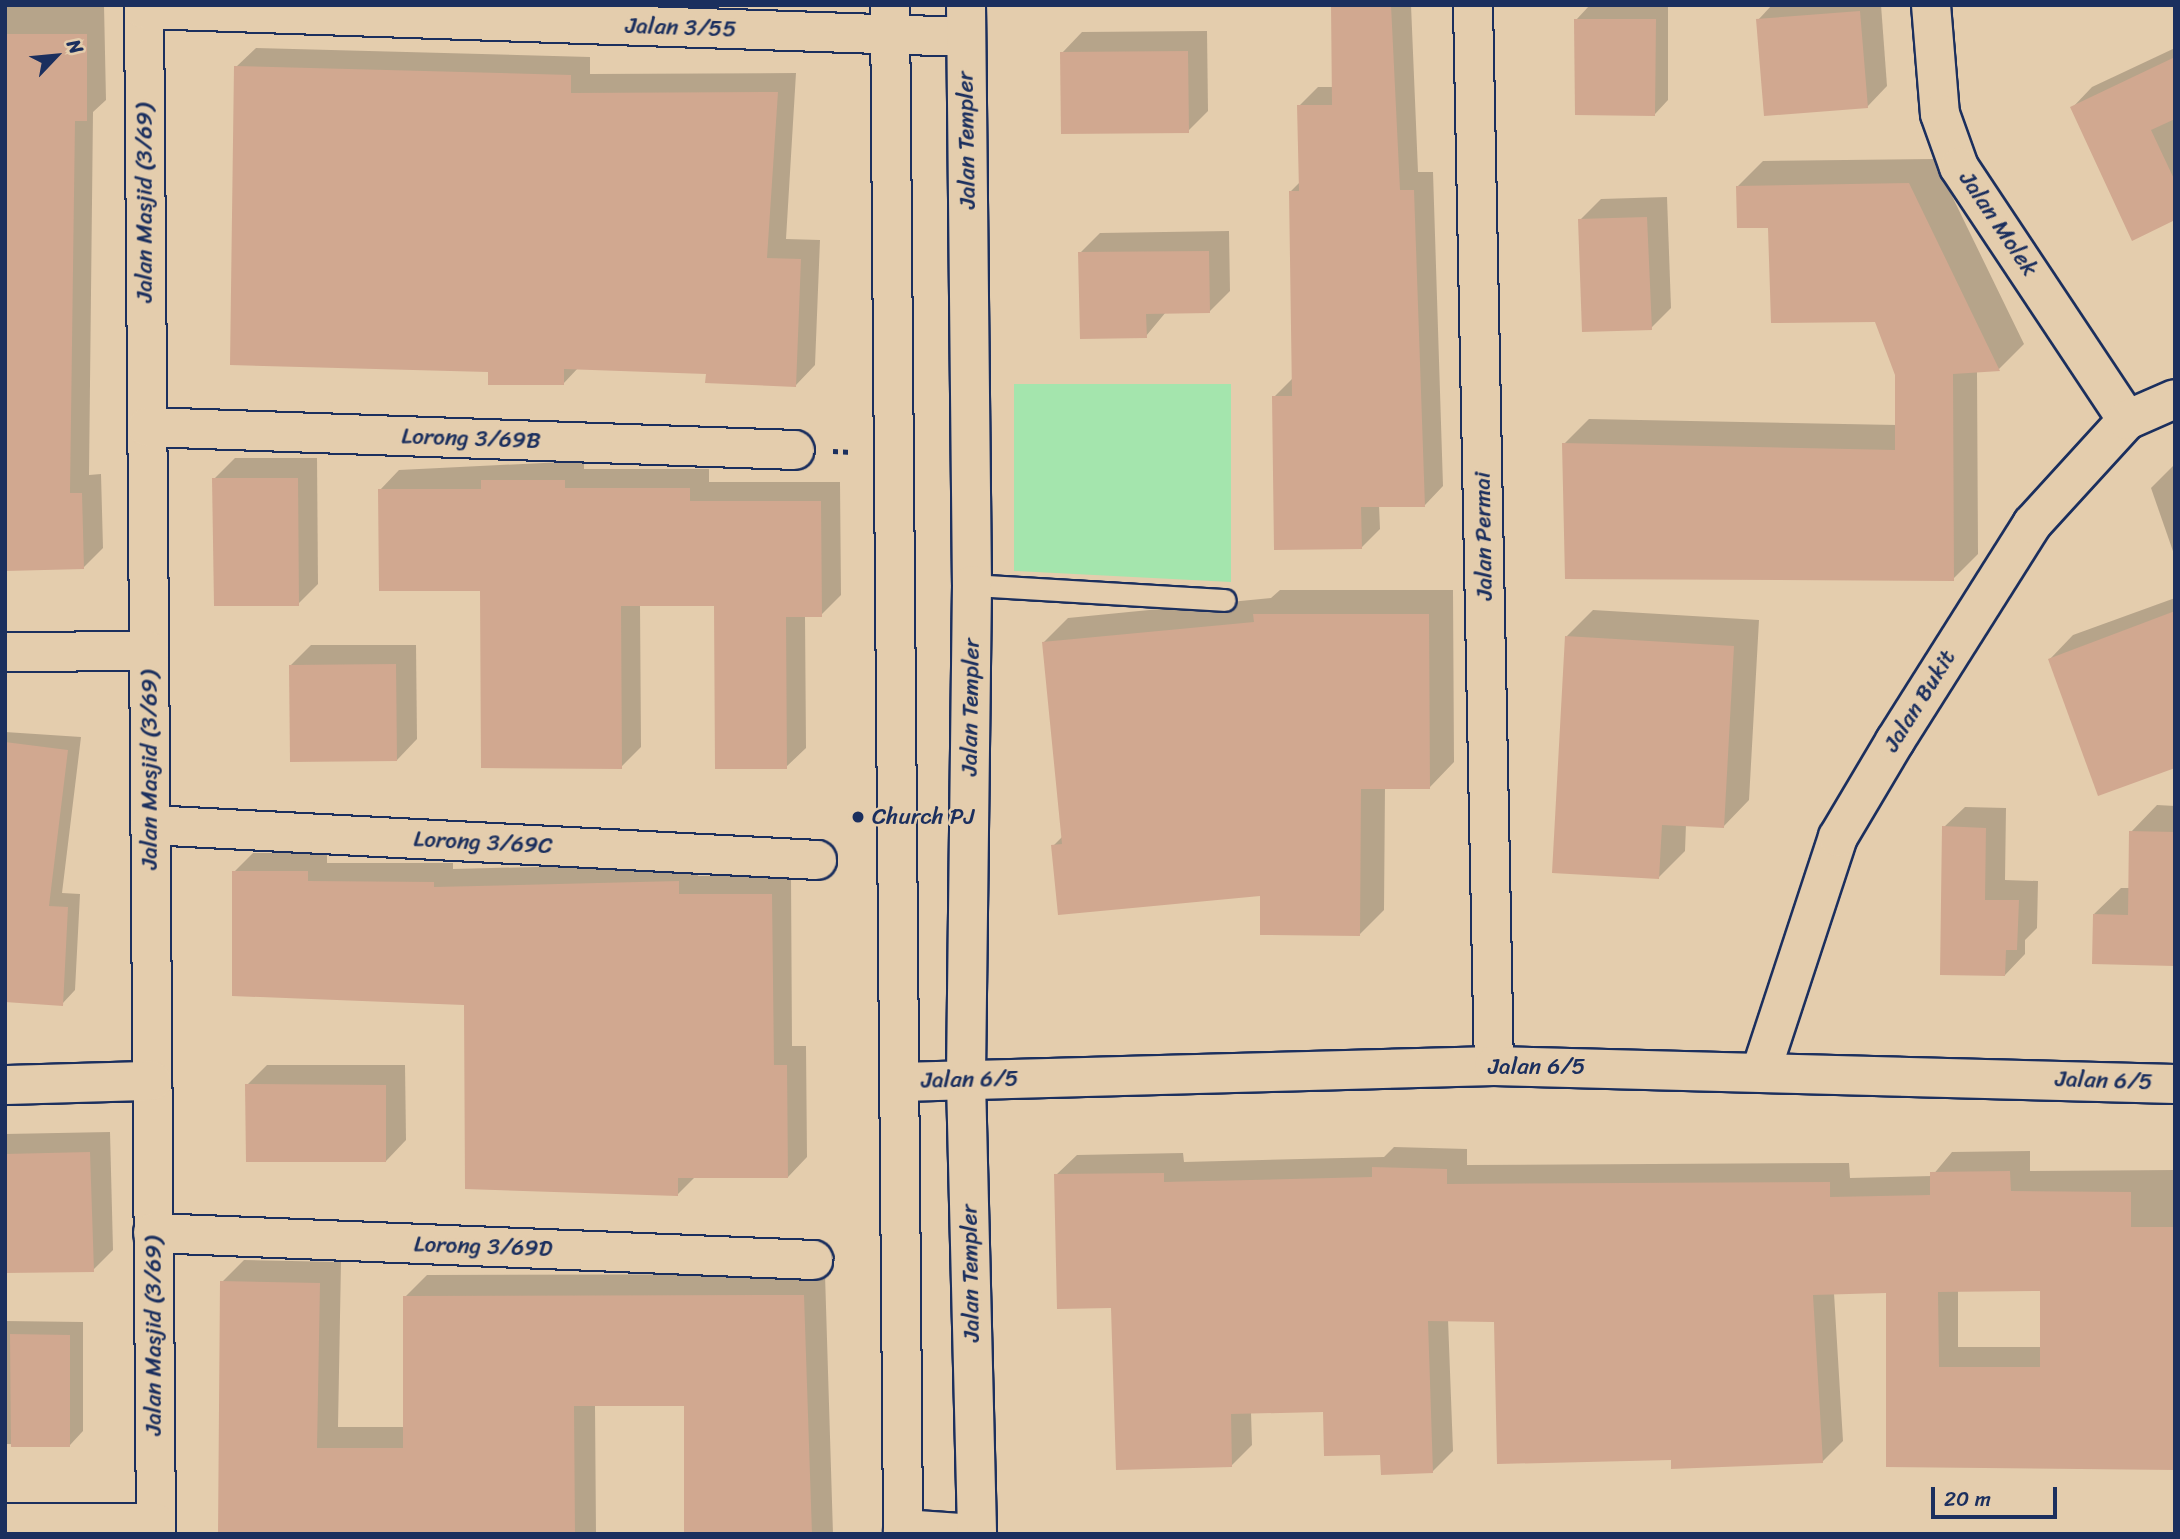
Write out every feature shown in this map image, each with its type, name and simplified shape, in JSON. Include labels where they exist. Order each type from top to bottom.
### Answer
[{"type":"street","name":"Jalan Permai","points":[[1473,5],[1494,1066]]},
{"type":"street","name":"Jalan Molek","points":[[1931,5],[1940,114],[1959,167],[2127,420]]},
{"type":"street","name":"Jalan 3/55","points":[[144,7],[966,21]]},
{"type":"street","name":"Jalan Masjid (3/69)","points":[[144,7],[156,1528]]},
{"type":"street","points":[[890,20],[903,1531],[976,1534]]},
{"type":"street","name":"Jalan Templer","points":[[966,21],[972,585],[966,1081],[976,1534]]},
{"type":"street","name":"Jalan Bukit","points":[[1762,1069],[1838,837],[2032,524],[2127,420],[2175,398]]},
{"type":"street","name":"Lorong 3/69B","points":[[147,427],[795,450]]},
{"type":"street","points":[[5,652],[149,651]]},
{"type":"street","name":"Lorong 3/69C","points":[[150,825],[817,860]]},
{"type":"street","name":"Jalan 6/5","points":[[900,1082],[1494,1066],[1762,1069],[2175,1084]]},
{"type":"street","points":[[5,1085],[152,1082]]},
{"type":"street","name":"Lorong 3/69D","points":[[153,1233],[813,1260]]},
{"type":"street","points":[[5,1523],[156,1528]]},
{"type":"lane","points":[[972,585],[1225,600]]},
{"type":"path","points":[[795,450],[895,453]]},
{"type":"green space","points":[[1014,384],[1231,384],[1231,582],[1014,571]]},
{"type":"building","points":[[1331,5],[1391,5],[1400,190],[1414,190],[1425,507],[1361,507],[1362,549],[1274,550],[1272,396],[1292,396],[1289,191],[1299,191],[1297,105],[1332,105]]},
{"type":"building","points":[[1860,11],[1868,108],[1764,116],[1756,19]]},
{"type":"building","points":[[1574,19],[1656,19],[1655,116],[1575,115]]},
{"type":"building","points":[[5,34],[87,34],[87,121],[75,121],[70,493],[82,493],[84,569],[5,571]]},
{"type":"building","points":[[1188,51],[1189,133],[1061,134],[1060,52]]},
{"type":"building","points":[[2175,57],[2175,119],[2151,130],[2175,181],[2175,220],[2132,241],[2070,107]]},
{"type":"building","points":[[234,66],[571,75],[571,93],[778,92],[767,258],[801,259],[796,387],[705,383],[706,374],[564,369],[564,385],[488,385],[488,372],[230,365]]},
{"type":"building","points":[[1909,183],[2000,371],[1953,374],[1954,581],[1565,579],[1562,443],[1895,450],[1895,375],[1875,322],[1771,323],[1768,228],[1737,228],[1736,186]]},
{"type":"building","points":[[1647,217],[1652,330],[1582,332],[1578,219]]},
{"type":"building","points":[[1209,251],[1210,313],[1146,314],[1147,338],[1080,339],[1078,252]]},
{"type":"building","points":[[212,478],[298,478],[299,606],[214,606]]},
{"type":"building","points":[[481,480],[565,480],[565,488],[690,488],[690,501],[821,501],[822,617],[786,617],[787,769],[715,769],[714,606],[621,606],[622,769],[481,768],[480,591],[379,591],[378,489],[481,489]]},
{"type":"building","points":[[2175,611],[2175,768],[2098,796],[2048,659]]},
{"type":"building","points":[[1253,614],[1429,614],[1430,789],[1361,789],[1360,936],[1260,935],[1260,896],[1058,915],[1051,845],[1062,844],[1042,642],[1254,622]]},
{"type":"building","points":[[1565,636],[1734,646],[1724,828],[1662,825],[1659,879],[1552,873]]},
{"type":"building","points":[[396,664],[397,761],[290,762],[289,665]]},
{"type":"building","points":[[5,742],[68,750],[49,906],[68,907],[63,1006],[5,1002]]},
{"type":"building","points":[[1942,826],[1986,828],[1985,900],[2019,900],[2017,950],[2006,950],[2005,976],[1940,975]]},
{"type":"building","points":[[2129,831],[2175,832],[2175,966],[2092,964],[2093,914],[2128,915]]},
{"type":"building","points":[[232,871],[308,871],[308,881],[434,882],[434,887],[679,881],[679,894],[772,894],[774,1065],[787,1065],[788,1178],[678,1178],[678,1196],[465,1189],[464,1005],[232,996]]},
{"type":"building","points":[[245,1084],[386,1085],[386,1162],[246,1162]]},
{"type":"building","points":[[90,1152],[94,1272],[5,1273],[5,1154]]},
{"type":"building","points":[[1372,1167],[1447,1169],[1447,1184],[1830,1182],[1830,1197],[1930,1195],[1930,1172],[2010,1171],[2011,1191],[2131,1192],[2131,1227],[2175,1227],[2175,1470],[1886,1467],[1886,1293],[1813,1295],[1823,1463],[1671,1469],[1671,1460],[1497,1464],[1494,1322],[1428,1321],[1433,1473],[1381,1475],[1380,1455],[1324,1456],[1323,1412],[1231,1414],[1232,1467],[1116,1470],[1111,1308],[1057,1309],[1054,1174],[1164,1173],[1164,1182],[1372,1177]],"holes":[[[2040,1291],[2040,1367],[1939,1367],[1938,1292]]]},
{"type":"building","points":[[220,1281],[320,1283],[317,1448],[403,1448],[403,1296],[804,1295],[812,1534],[684,1534],[684,1406],[574,1406],[575,1534],[218,1534]]},
{"type":"building","points":[[10,1334],[70,1335],[70,1447],[11,1447]]},
{"type":"place","name":"Church PJ","points":[[858,817]]}]
